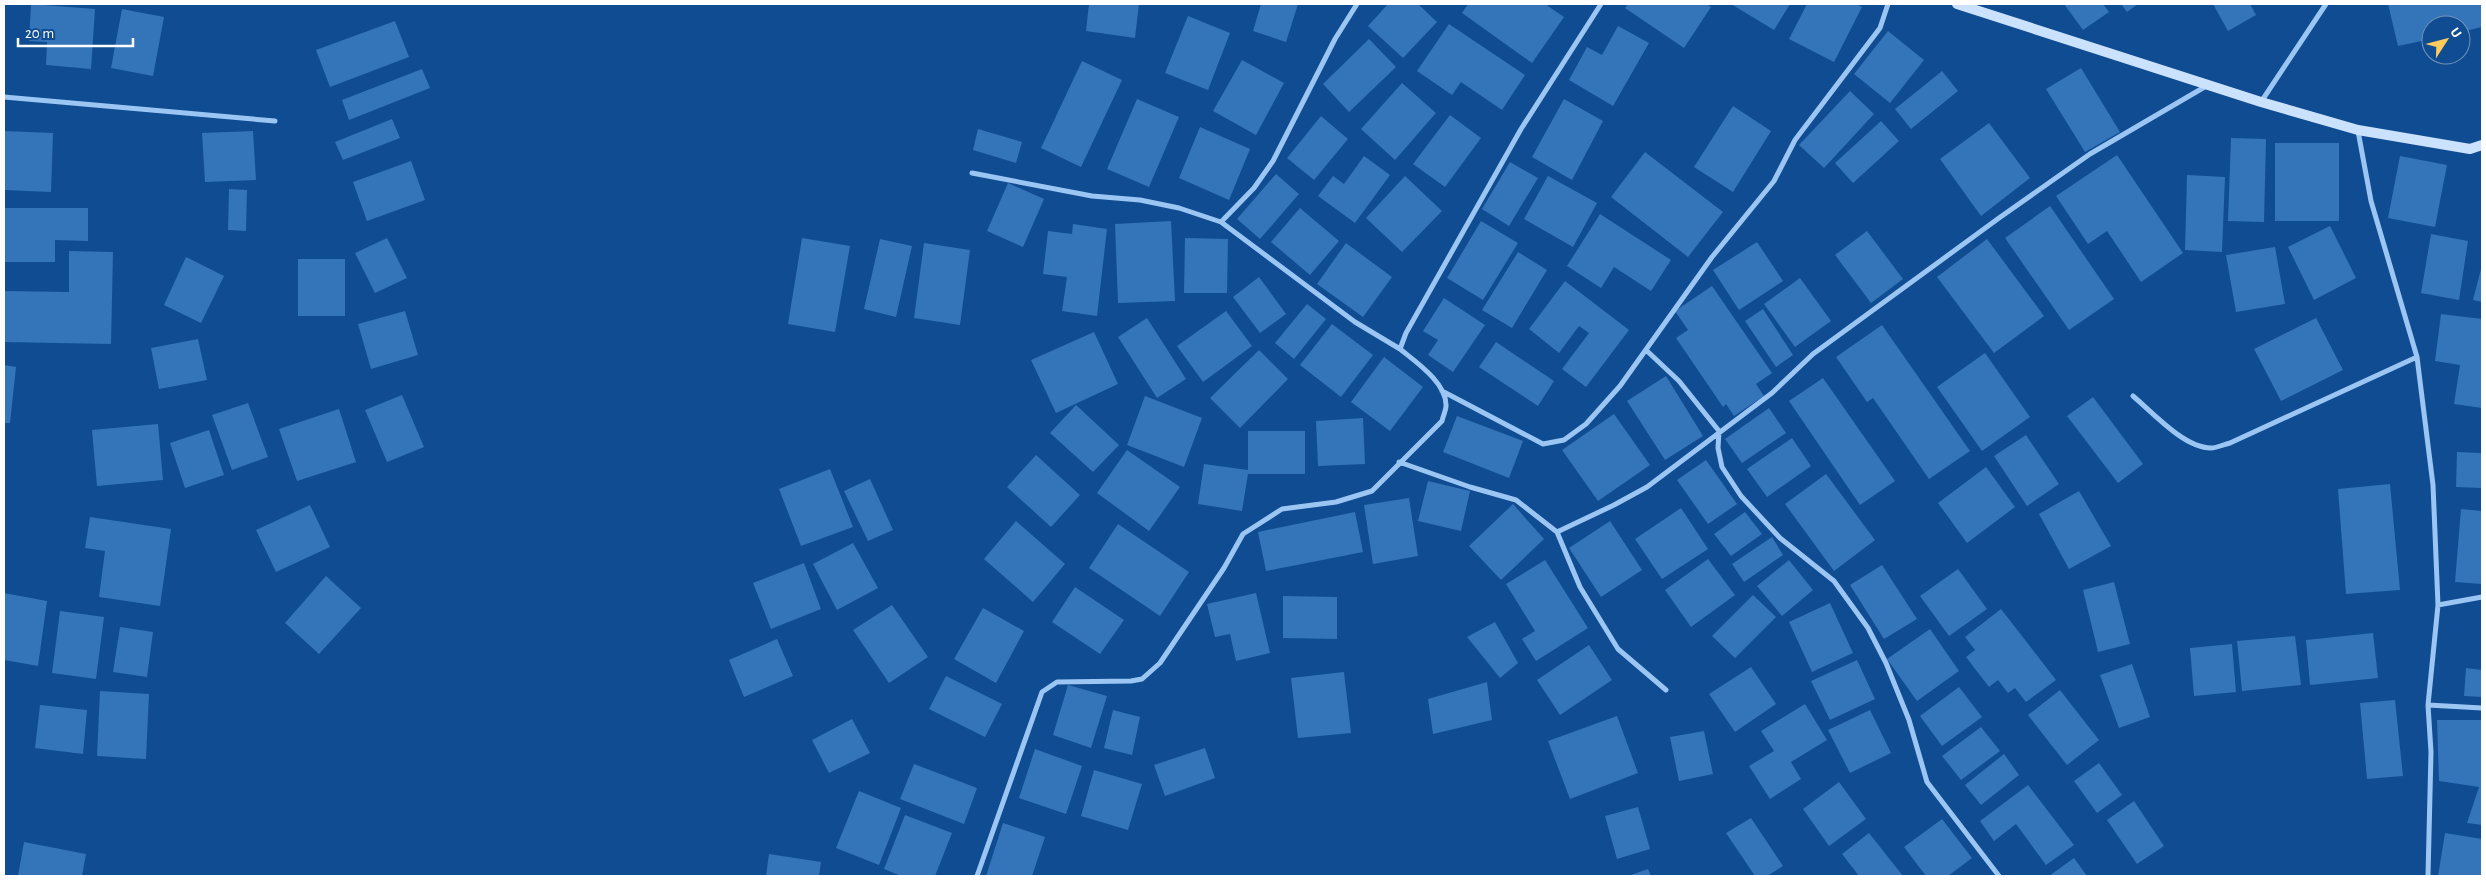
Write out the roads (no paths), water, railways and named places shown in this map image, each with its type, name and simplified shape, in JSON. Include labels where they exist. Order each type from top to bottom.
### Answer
[{"type":"street","points":[[1221,222],[1254,188],[1273,161],[1335,39],[1357,4]]},
{"type":"street","points":[[1400,349],[1406,334],[1521,129],[1601,4]]},
{"type":"street","points":[[1442,392],[1543,444],[1564,440],[1586,424],[1620,386],[1712,257],[1774,181],[1795,140],[1880,28],[1888,4]]},
{"type":"street","points":[[1957,4],[2261,102],[2358,130],[2470,149],[2482,145]]},
{"type":"street","points":[[2261,102],[2326,4]]},
{"type":"street","points":[[1557,532],[1647,487],[1772,393],[1813,354],[1999,218],[2090,154],[2208,85]]},
{"type":"street","points":[[4,97],[275,121]]},
{"type":"street","points":[[2358,130],[2372,201],[2417,357],[2433,485],[2438,605],[2428,706],[2430,752],[2428,876]]},
{"type":"street","points":[[972,173],[1092,196],[1140,200],[1179,208],[1221,222],[1355,322],[1400,349],[1434,380],[1442,392],[1446,405],[1442,421],[1372,491],[1336,502],[1282,509],[1243,534],[1224,568],[1160,663],[1142,679],[1131,681],[1057,682],[1042,692],[977,876]]},
{"type":"street","points":[[1646,350],[1679,381],[1719,431],[1718,448],[1722,467],[1741,496],[1780,538],[1834,581],[1868,628],[1886,663],[1908,720],[1927,782],[1999,876]]},
{"type":"street","points":[[2133,396],[2176,433],[2193,444],[2211,448],[2230,443],[2417,357]]},
{"type":"street","points":[[1399,462],[1470,487],[1516,500],[1557,532],[1580,587],[1618,649],[1666,690]]},
{"type":"street","points":[[2438,605],[2482,598]]},
{"type":"street","points":[[2428,706],[2482,708]]}]
